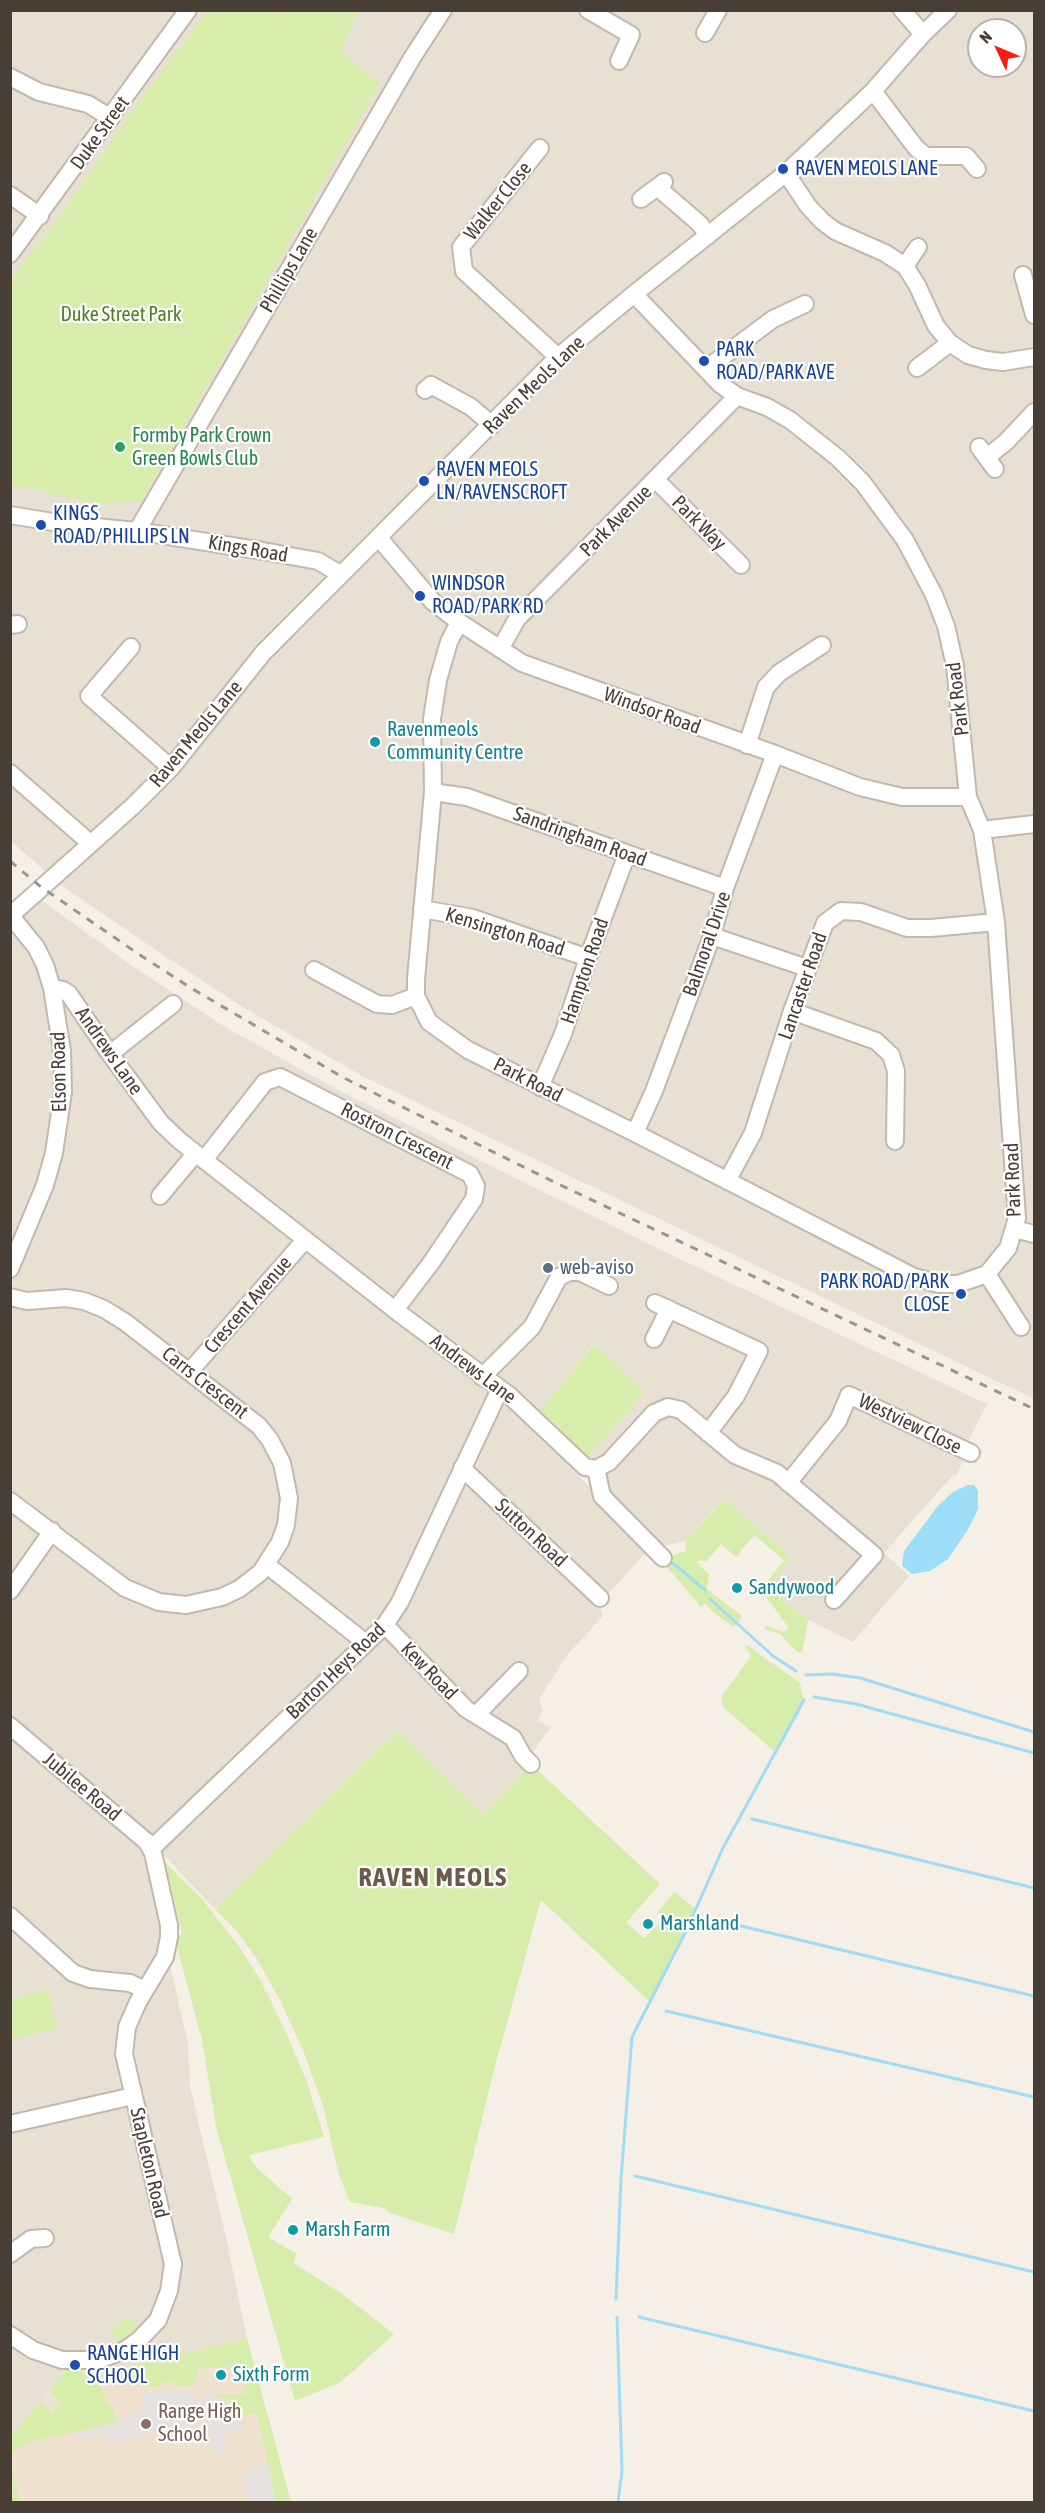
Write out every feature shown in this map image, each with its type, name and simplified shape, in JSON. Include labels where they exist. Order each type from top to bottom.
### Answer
[{"type":"street","name":"Duke Street","points":[[10,254],[40,216],[188,10]]},
{"type":"street","name":"Phillips Lane","points":[[137,531],[412,58],[443,10]]},
{"type":"street","points":[[588,10],[631,35],[619,61]]},
{"type":"street","points":[[705,33],[718,10]]},
{"type":"street","points":[[902,10],[923,34]]},
{"type":"street","name":"Raven Meols Lane","points":[[11,915],[133,806],[171,768],[263,653],[558,357],[786,173],[873,92],[923,34],[948,10]]},
{"type":"street","points":[[10,77],[39,92],[88,104],[111,118]]},
{"type":"street","points":[[873,92],[916,148],[926,156],[969,156]]},
{"type":"street","name":"Walker Close","points":[[540,148],[461,247],[464,270],[558,357]]},
{"type":"street","points":[[786,173],[808,206],[828,226],[850,239],[885,253],[905,266],[917,285],[936,326],[950,343],[968,355],[986,360],[1003,362],[1035,357]]},
{"type":"street","points":[[641,199],[661,184],[700,224],[708,236]]},
{"type":"street","points":[[10,195],[40,216]]},
{"type":"street","points":[[905,266],[918,247]]},
{"type":"street","points":[[1023,271],[1035,315]]},
{"type":"street","name":"Park Road","points":[[459,622],[449,642],[436,689],[432,719],[433,792],[417,957],[416,996],[429,1022],[454,1042],[914,1277],[939,1284],[958,1284],[987,1274],[1008,1248],[1017,1218],[996,922],[982,830],[968,797],[955,666],[942,616],[909,546],[879,502],[838,458],[790,420],[767,407],[737,396],[706,369],[634,294]]},
{"type":"street","points":[[706,369],[773,320],[805,304]]},
{"type":"street","points":[[917,368],[950,343]]},
{"type":"street","points":[[425,390],[432,385],[471,407],[492,425]]},
{"type":"street","name":"Park Avenue","points":[[500,649],[517,618],[737,396]]},
{"type":"street","points":[[987,458],[1035,412]]},
{"type":"street","name":"Park Way","points":[[656,480],[744,565]]},
{"type":"street","name":"Kings Road","points":[[10,515],[65,524],[137,531],[318,561],[340,574]]},
{"type":"street","name":"Windsor Road","points":[[379,538],[434,602],[459,622],[522,663],[860,787],[902,797],[968,797]]},
{"type":"street","points":[[747,745],[766,687],[779,673],[822,646]]},
{"type":"street","points":[[131,648],[89,696],[171,768]]},
{"type":"street","name":"Balmoral Drive","points":[[635,1133],[654,1091],[712,936],[725,888],[775,754]]},
{"type":"street","points":[[10,773],[90,843]]},
{"type":"street","name":"Sandringham Road","points":[[433,792],[467,797],[725,888]]},
{"type":"street","points":[[982,830],[1035,824]]},
{"type":"street","name":"Hampton Road","points":[[540,1087],[563,1034],[588,957],[627,854]]},
{"type":"street","name":"Kensington Road","points":[[422,909],[473,918],[588,957]]},
{"type":"street","name":"Lancaster Road","points":[[727,1181],[753,1133],[792,1011],[825,923],[841,911],[861,912],[907,927],[932,928],[996,922]]},
{"type":"street","name":"Elson Road","points":[[10,1269],[45,1185],[59,1125],[63,1092],[62,1051],[52,988],[45,965],[36,947],[11,915]]},
{"type":"street","points":[[712,936],[807,968]]},
{"type":"street","points":[[315,970],[377,1004],[392,1005],[416,996]]},
{"type":"street","name":"Andrews Lane","points":[[52,988],[69,994],[161,1123],[305,1240],[500,1389],[585,1467],[596,1469]]},
{"type":"street","points":[[110,1054],[173,1004]]},
{"type":"street","points":[[792,1011],[876,1041],[891,1055],[896,1071],[896,1142]]},
{"type":"street","name":"Rostron Crescent","points":[[200,1157],[261,1086],[269,1079],[280,1077],[470,1174],[476,1186],[474,1199],[431,1263],[395,1310]]},
{"type":"street","points":[[160,1196],[200,1157]]},
{"type":"street","points":[[1015,1229],[1035,1234]]},
{"type":"street","name":"Crescent Avenue","points":[[190,1371],[305,1240]]},
{"type":"street","points":[[482,1377],[532,1327],[559,1277],[569,1272],[580,1272],[609,1286]]},
{"type":"street","points":[[987,1274],[1021,1327]]},
{"type":"street","name":"Carrs Crescent","points":[[10,1297],[27,1301],[66,1298],[94,1305],[125,1322],[259,1426],[270,1440],[282,1463],[288,1490],[287,1516],[280,1542],[267,1565],[247,1584],[222,1597],[195,1604],[168,1604],[150,1600],[125,1588],[10,1501]]},
{"type":"street","points":[[654,1339],[662,1306],[759,1351],[736,1396],[708,1433]]},
{"type":"street","name":"Barton Heys Road","points":[[152,1849],[385,1625],[400,1602],[500,1389]]},
{"type":"street","name":"Westview Close","points":[[788,1483],[838,1421],[849,1395],[971,1453]]},
{"type":"street","points":[[663,1558],[602,1496],[596,1469],[609,1462],[654,1413],[668,1407],[681,1410],[735,1455],[767,1467],[874,1555],[834,1600]]},
{"type":"street","name":"Sutton Road","points":[[462,1468],[600,1598]]},
{"type":"street","points":[[10,1591],[52,1531]]},
{"type":"street","points":[[267,1565],[366,1643]]},
{"type":"street","name":"Kew Road","points":[[385,1625],[466,1709],[513,1738],[523,1756],[531,1764]]},
{"type":"street","name":"Kew Road","points":[[476,1715],[519,1671]]},
{"type":"street","name":"Jubilee Road","points":[[10,1726],[138,1834],[152,1849]]},
{"type":"street","name":"Stapleton Road","points":[[10,2335],[21,2344],[46,2356],[62,2360],[99,2360],[125,2350],[139,2340],[158,2320],[169,2291],[173,2265],[124,2054],[124,2041],[133,2013],[165,1957],[170,1936],[152,1849]]},
{"type":"street","points":[[10,1917],[73,1973],[90,1979],[130,1983],[145,1990]]},
{"type":"street","points":[[10,2124],[133,2096]]},
{"type":"street","points":[[10,2254],[31,2239],[45,2238]]},
{"type":"shaded area","points":[[10,11],[1034,11],[1034,1399],[366,1078],[244,1008],[58,883],[11,841]]},
{"type":"shaded area","points":[[40,899],[132,966],[227,1028],[338,1090],[661,1250],[987,1404],[968,1442],[983,1450],[976,1464],[969,1460],[962,1463],[956,1476],[953,1475],[884,1553],[909,1576],[853,1642],[808,1620],[768,1589],[791,1557],[723,1499],[685,1541],[658,1547],[578,1468],[645,1392],[593,1344],[530,1425],[649,1549],[599,1604],[603,1616],[568,1654],[539,1699],[543,1711],[538,1720],[550,1728],[531,1754],[536,1758],[483,1814],[397,1731],[215,1909],[161,1852],[144,1853],[188,2043],[190,2087],[226,2237],[247,2339],[114,2371],[94,2374],[89,2371],[66,2370],[11,2437],[10,933]]},
{"type":"shaded area","name":"Range High School","points":[[247,2339],[291,2502],[11,2502],[11,2437],[66,2370],[89,2371],[94,2374],[114,2371]]},
{"type":"shaded area","points":[[193,2390],[196,2404],[202,2403],[202,2397],[208,2394],[227,2400],[239,2416],[243,2431],[225,2433],[226,2453],[214,2456],[206,2420],[107,2443],[105,2435],[79,2441],[77,2432],[116,2423],[145,2406],[142,2392]]},
{"type":"shaded area","points":[[269,2465],[276,2502],[249,2502],[243,2478],[246,2471]]},
{"type":"green space","name":"Duke Street Park","points":[[208,10],[271,11],[284,15],[288,11],[358,11],[341,52],[380,83],[141,501],[97,503],[11,485],[11,280],[65,209],[129,115]]},
{"type":"green space","points":[[594,1344],[645,1392],[587,1458],[539,1412]]},
{"type":"green space","points":[[724,1499],[791,1557],[768,1589],[808,1620],[802,1653],[797,1652],[780,1634],[764,1629],[766,1625],[783,1632],[789,1628],[761,1590],[784,1560],[754,1535],[736,1557],[721,1544],[706,1562],[700,1560],[696,1562],[709,1574],[707,1589],[742,1616],[734,1627],[715,1614],[705,1603],[701,1607],[661,1560],[686,1551],[685,1541]]},
{"type":"green space","points":[[747,1645],[800,1683],[803,1697],[801,1709],[774,1751],[725,1709],[722,1703],[721,1697],[749,1659],[750,1653],[745,1648]]},
{"type":"green space","points":[[397,1731],[483,1814],[531,1764],[660,1884],[626,1923],[644,1938],[659,1924],[661,1918],[658,1912],[674,1892],[696,1909],[650,2002],[541,1900],[495,2066],[454,2234],[390,2213],[384,2208],[350,2202],[339,2175],[323,2106],[305,2055],[281,2002],[257,1959],[237,1931],[215,1909]]},
{"type":"green space","points":[[165,1862],[202,1899],[238,1945],[260,1979],[307,2082],[324,2137],[249,2155],[256,2167],[292,2199],[268,2237],[297,2254],[293,2263],[341,2293],[394,2334],[341,2382],[295,2401],[216,2127],[202,2040],[177,1947],[177,1936],[182,1934]]},
{"type":"green space","points":[[48,1990],[57,2028],[11,2040],[11,1999]]},
{"type":"green space","points":[[127,2316],[139,2326],[118,2342],[110,2334]]},
{"type":"green space","points":[[247,2339],[291,2502],[276,2502],[257,2413],[239,2416],[227,2400],[212,2395],[245,2394],[244,2366],[199,2368],[194,2386],[177,2386],[171,2381],[158,2387],[140,2386],[113,2381],[111,2375],[111,2372],[144,2362]]},
{"type":"green space","points":[[66,2370],[89,2371],[94,2374],[106,2400],[113,2408],[117,2423],[29,2442],[18,2448],[12,2456],[12,2471],[20,2502],[11,2502],[11,2437],[40,2402],[52,2412],[60,2402],[49,2391]]},
{"type":"water","points":[[968,1485],[974,1485],[978,1491],[978,1509],[969,1528],[948,1559],[930,1571],[912,1574],[902,1566],[904,1551],[938,1506],[953,1492]]},
{"type":"waterway","points":[[668,1559],[705,1590]]},
{"type":"waterway","points":[[710,1599],[773,1656],[796,1671]]},
{"type":"waterway","points":[[806,1675],[833,1674],[860,1678],[1034,1732]]},
{"type":"waterway","points":[[814,1697],[856,1704],[1034,1753]]},
{"type":"waterway","points":[[616,2299],[621,2179],[632,2037],[686,1931],[723,1848],[804,1700]]},
{"type":"waterway","points":[[752,1819],[1034,1888]]},
{"type":"waterway","points":[[712,1919],[1034,1996]]},
{"type":"waterway","points":[[666,2011],[1034,2097]]},
{"type":"waterway","points":[[635,2176],[1034,2272]]},
{"type":"waterway","points":[[617,2317],[622,2471],[618,2502]]},
{"type":"waterway","points":[[639,2317],[1034,2411]]},
{"type":"railway","points":[[10,861],[41,887],[140,955],[191,988],[344,1078],[554,1182],[1034,1409]]},
{"type":"place","name":"RAVEN MEOLS LANE","points":[[783,169]]},
{"type":"place","name":"PARK ROAD/PARK AVE","points":[[704,361]]},
{"type":"place","name":"Formby Park Crown Green Bowls Club","points":[[120,447]]},
{"type":"place","name":"RAVEN MEOLS LN/RAVENSCROFT","points":[[424,481]]},
{"type":"place","name":"KINGS ROAD/PHILLIPS LN","points":[[41,525]]},
{"type":"place","name":"WINDSOR ROAD/PARK RD","points":[[420,596]]},
{"type":"place","name":"Ravenmeols Community Centre","points":[[375,742]]},
{"type":"place","name":"web-aviso","points":[[548,1268]]},
{"type":"place","name":"PARK ROAD/PARK CLOSE","points":[[961,1294]]},
{"type":"place","name":"Sandywood","points":[[737,1588]]},
{"type":"place","name":"Marshland","points":[[648,1924]]},
{"type":"place","name":"Marsh Farm","points":[[293,2230]]},
{"type":"place","name":"RANGE HIGH SCHOOL","points":[[75,2365]]},
{"type":"place","name":"Sixth Form","points":[[221,2375]]},
{"type":"place","name":"Range High School","points":[[146,2424]]},
{"type":"district","name":"RAVEN MEOLS","points":[[433,1878]]}]
